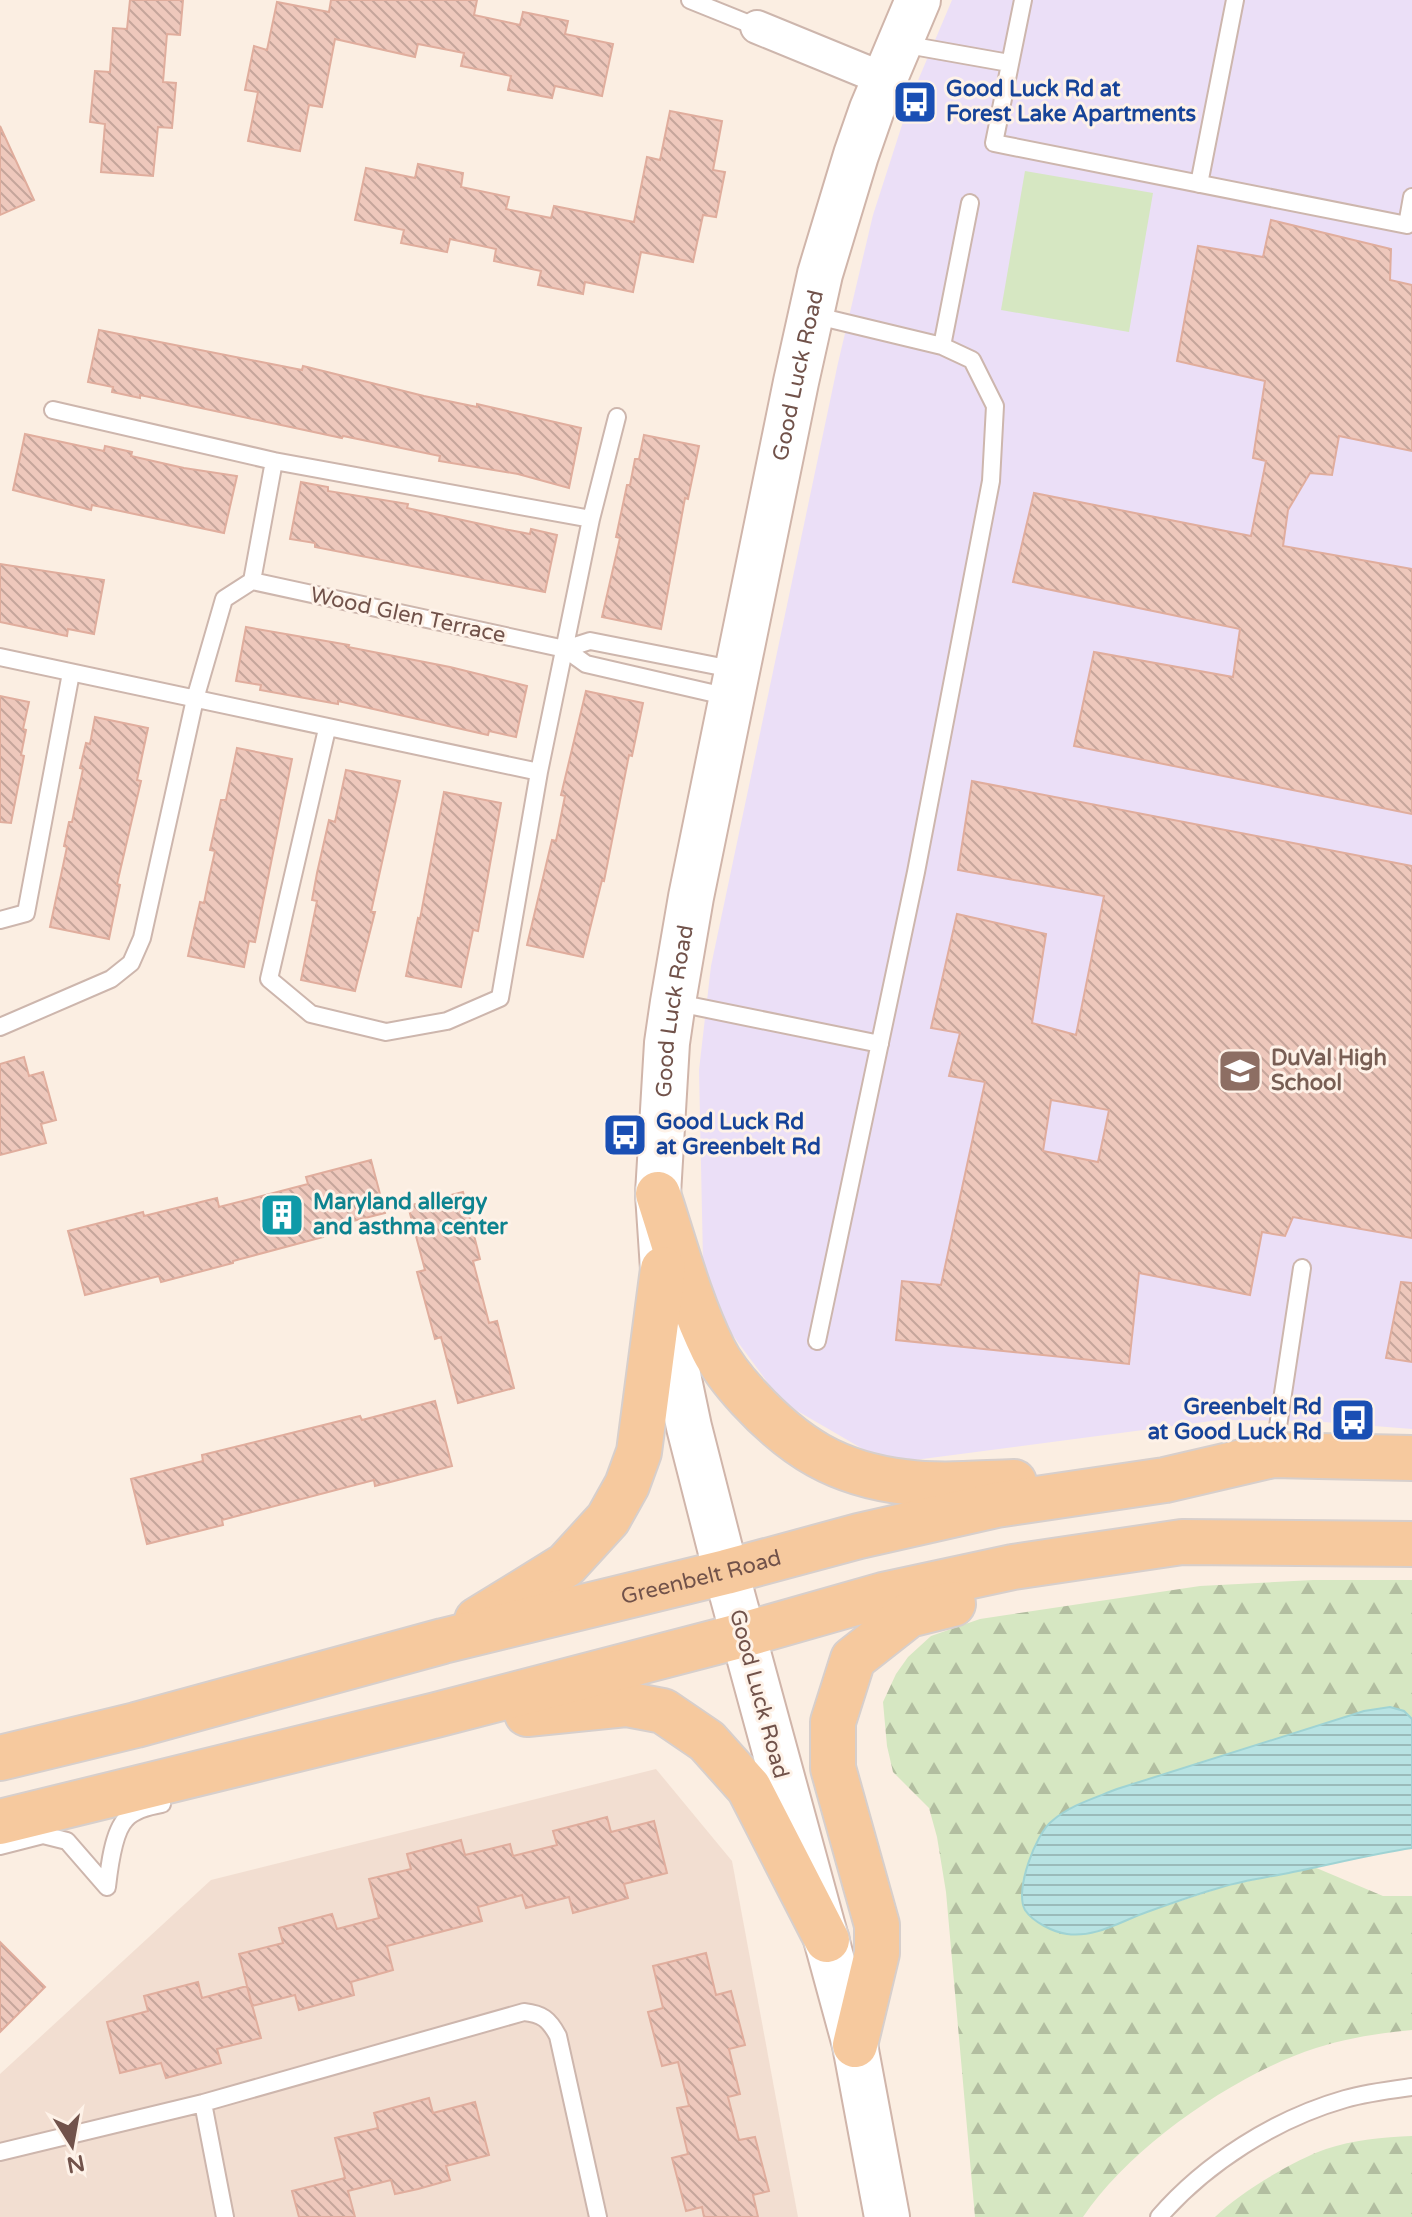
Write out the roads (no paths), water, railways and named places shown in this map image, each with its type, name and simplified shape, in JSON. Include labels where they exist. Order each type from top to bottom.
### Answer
[{"type":"main road","name":"Good Luck Road","points":[[887,2217],[855,2045],[726,1572],[683,1400],[672,1346],[658,1194],[668,1034],[691,897],[811,314],[856,155],[918,0]]},
{"type":"main road","points":[[658,1194],[700,1322],[715,1353],[736,1384],[779,1430],[806,1449],[863,1474],[908,1483],[1165,1480]]},
{"type":"main road","points":[[443,1641],[566,1565],[608,1519],[627,1485],[639,1452],[663,1269]]},
{"type":"main road","name":"Greenbelt Road","points":[[0,1758],[136,1725],[443,1641],[859,1536],[996,1505],[1165,1480],[1273,1455],[1412,1458]]},
{"type":"main road","points":[[0,1822],[743,1635],[883,1595],[1013,1567],[1182,1542],[1412,1544]]},
{"type":"main road","points":[[855,2045],[877,1953],[877,1925],[833,1768],[833,1722],[853,1659],[909,1615],[990,1594],[1018,1587],[1255,1556],[1316,1543]]},
{"type":"main road","points":[[245,1762],[545,1711],[626,1704],[663,1711],[707,1741],[749,1788],[827,1940]]},
{"type":"street","points":[[757,27],[892,61]]},
{"type":"lane","points":[[690,0],[757,27]]},
{"type":"lane","points":[[1023,0],[994,143],[1407,225],[1412,197]]},
{"type":"lane","points":[[1199,184],[1235,0]]},
{"type":"lane","points":[[892,61],[1009,63]]},
{"type":"lane","points":[[942,346],[970,203]]},
{"type":"lane","points":[[811,314],[942,346],[972,360],[995,406],[991,481],[880,1044],[817,1341]]},
{"type":"lane","points":[[53,410],[274,461],[591,519]]},
{"type":"lane","points":[[327,729],[269,979],[311,1014],[386,1032],[447,1021],[500,998],[539,772],[591,519],[617,417]]},
{"type":"lane","points":[[0,1027],[111,979],[131,963],[142,938],[195,699],[224,599],[252,581],[274,461]]},
{"type":"lane","name":"Wood Glen Terrace","points":[[252,581],[565,649],[586,664],[736,684]]},
{"type":"lane","name":"Wood Glen Terrace","points":[[565,649],[590,641],[736,684]]},
{"type":"lane","points":[[0,657],[539,772]]},
{"type":"lane","points":[[0,920],[26,913],[71,673]]},
{"type":"lane","points":[[673,1002],[880,1044]]},
{"type":"lane","points":[[1273,1455],[1302,1268]]},
{"type":"lane","points":[[208,1787],[245,1762]]},
{"type":"lane","points":[[0,1846],[43,1835],[67,1841],[107,1887],[111,1854],[126,1819],[147,1807],[184,1798]]},
{"type":"lane","points":[[0,2152],[203,2103],[524,2012],[540,2014],[551,2023],[558,2036],[598,2217]]},
{"type":"lane","points":[[1159,2217],[1208,2170],[1265,2133],[1345,2099],[1412,2087]]},
{"type":"lane","points":[[203,2103],[225,2217]]},
{"type":"water","points":[[1390,1707],[1404,1711],[1412,1719],[1412,1848],[1231,1885],[1088,1934],[1056,1931],[1038,1922],[1025,1910],[1022,1901],[1024,1877],[1039,1837],[1052,1821],[1083,1802],[1364,1711]]},
{"type":"place","name":"Good Luck Rd at Forest Lake Apartments","points":[[915,102]]},
{"type":"place","name":"DuVal High School","points":[[1240,1071]]},
{"type":"place","name":"Good Luck Rd at Greenbelt Rd","points":[[625,1135]]},
{"type":"place","name":"Maryland allergy and asthma center","points":[[282,1215]]},
{"type":"place","name":"Greenbelt Rd at Good Luck Rd","points":[[1353,1420]]}]
